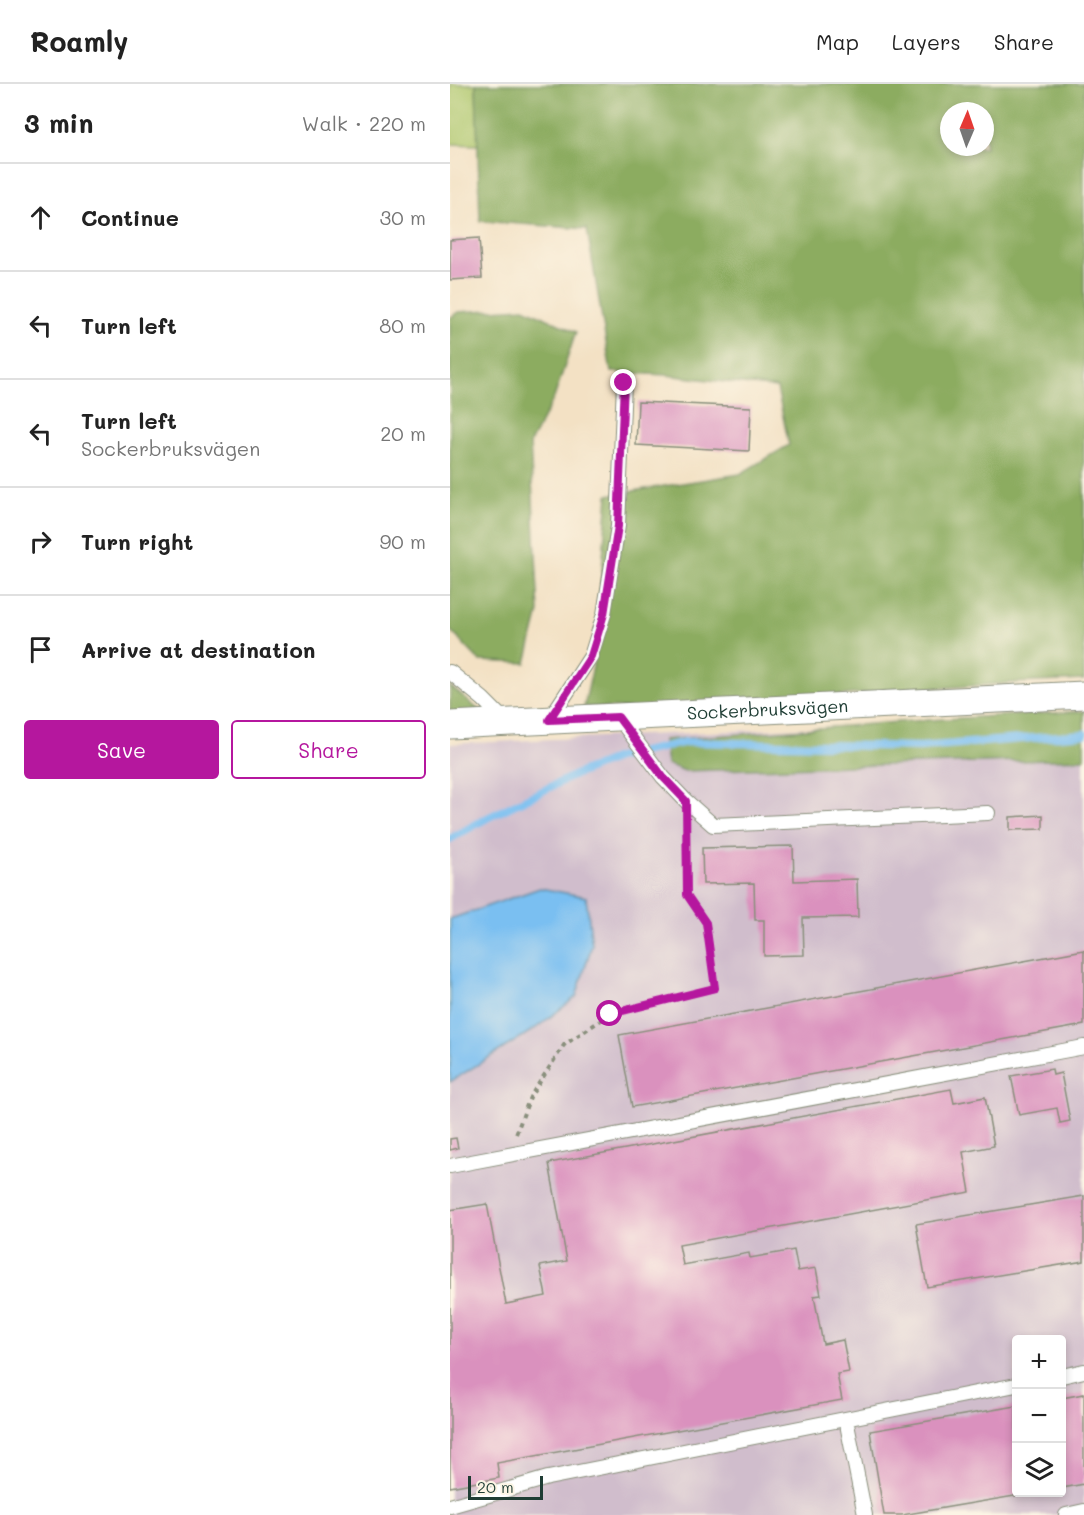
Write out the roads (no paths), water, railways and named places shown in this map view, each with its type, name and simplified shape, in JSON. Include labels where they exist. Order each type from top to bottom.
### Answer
[{"type":"street","name":"Sockerbruksvägen","points":[[450,725],[549,720],[625,727],[1084,695]]},
{"type":"lane","points":[[549,720],[591,656],[604,614],[618,526],[624,383]]},
{"type":"lane","points":[[450,672],[483,699],[506,722]]},
{"type":"lane","points":[[625,727],[663,777],[713,825],[988,813]]},
{"type":"lane","points":[[450,1166],[1084,1047]]},
{"type":"lane","points":[[1066,1375],[1084,1371]]},
{"type":"lane","points":[[450,1506],[548,1478],[1012,1386]]},
{"type":"lane","points":[[846,1419],[865,1515]]},
{"type":"lane","points":[[1066,1515],[1084,1512]]},
{"type":"water","points":[[540,888],[586,897],[592,945],[576,997],[536,1028],[450,1082],[450,919]]},
{"type":"waterway","points":[[450,839],[487,818],[577,774],[617,758],[686,742],[920,747],[1084,734]]}]
